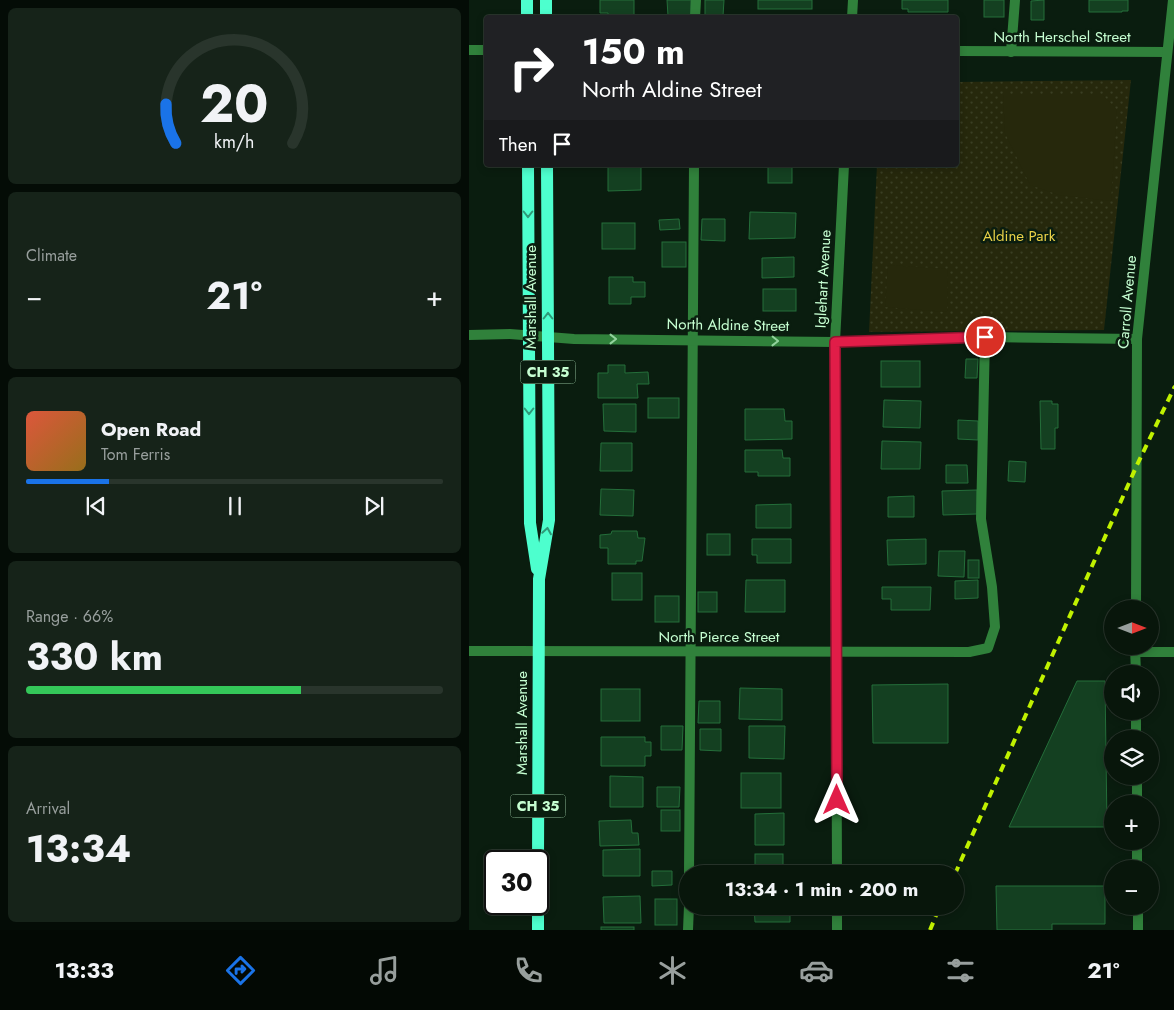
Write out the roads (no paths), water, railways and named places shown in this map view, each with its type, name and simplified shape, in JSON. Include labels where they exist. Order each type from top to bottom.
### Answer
[{"type":"main road","points":[[527,0],[527,15]]},
{"type":"main road","points":[[546,0],[546,15]]},
{"type":"main road","name":"Marshall Avenue","points":[[528,167],[530,523],[539,579]]},
{"type":"main road","name":"Marshall Avenue","points":[[538,850],[539,579],[549,520],[547,167]]},
{"type":"main road","points":[[538,915],[538,930]]},
{"type":"street","points":[[695,15],[696,0]]},
{"type":"street","points":[[852,15],[853,0]]},
{"type":"street","points":[[1011,52],[1015,0]]},
{"type":"street","name":"Carroll Avenue","points":[[1136,600],[1137,339],[1173,0]]},
{"type":"street","points":[[469,50],[484,50]]},
{"type":"street","name":"North Herschel Street","points":[[959,51],[1167,52]]},
{"type":"street","points":[[689,865],[689,652],[694,340],[694,167]]},
{"type":"street","name":"Iglehart Avenue","points":[[837,865],[835,342],[844,167]]},
{"type":"street","name":"North Aldine Street","points":[[469,335],[510,334],[548,338],[835,342],[985,337],[1137,339]]},
{"type":"street","name":"North Pierce Street","points":[[469,651],[969,652],[988,648],[995,628],[992,587],[981,519],[985,337]]},
{"type":"street","points":[[1159,651],[1174,652]]},
{"type":"street","points":[[689,915],[689,930]]},
{"type":"street","points":[[837,915],[837,930]]},
{"type":"street","points":[[1138,915],[1138,930]]},
{"type":"railway","points":[[959,865],[1137,465],[1175,386]]},
{"type":"railway","points":[[930,930],[936,915]]},
{"type":"park label","name":"Aldine Park","points":[[1019,236]]}]
